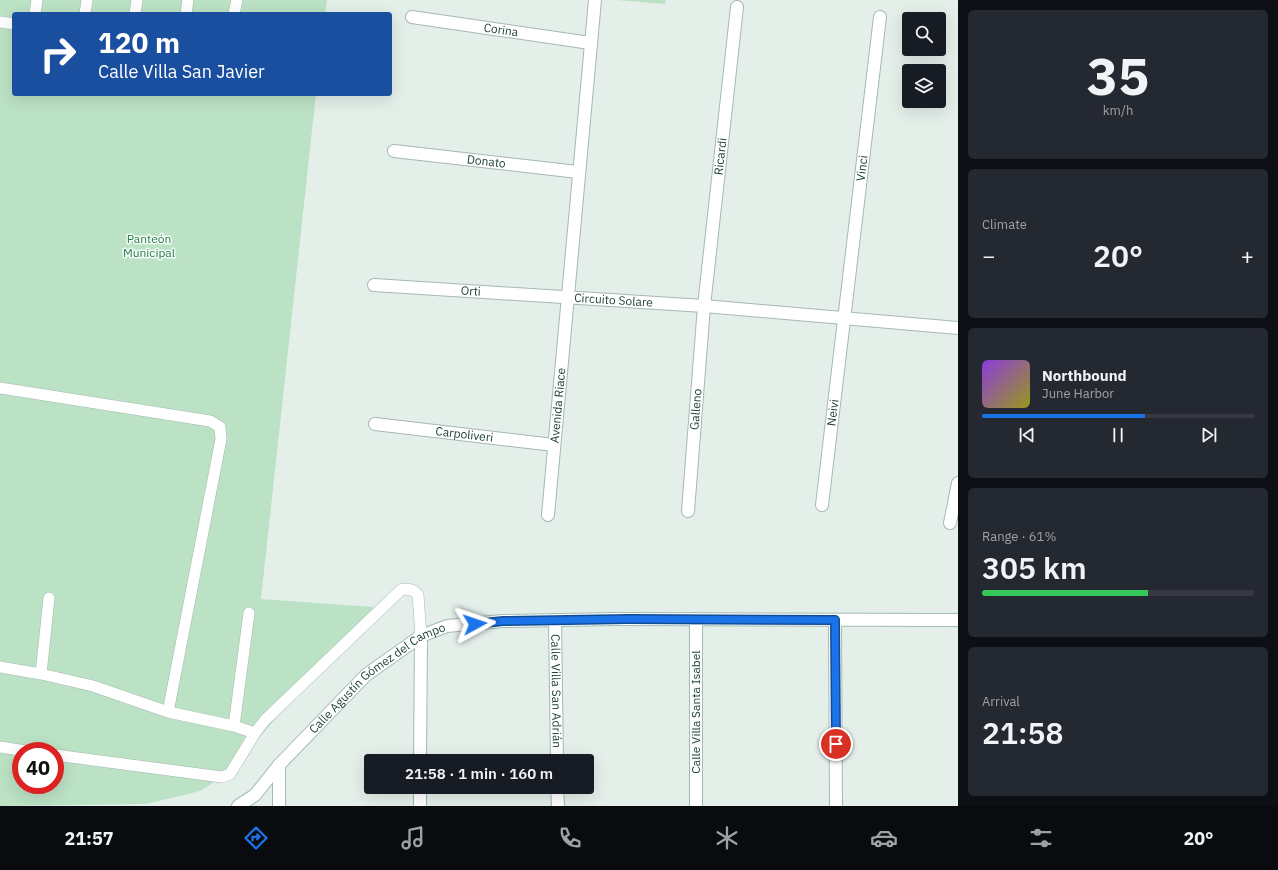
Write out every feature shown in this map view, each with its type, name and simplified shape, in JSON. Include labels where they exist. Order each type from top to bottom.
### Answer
[{"type":"street","name":"Circuito Solare","points":[[595,0],[566,297],[704,306],[845,320],[958,328]]},
{"type":"street","name":"Ricardi","points":[[704,306],[737,7]]},
{"type":"street","name":"Corina","points":[[412,17],[590,43]]},
{"type":"street","name":"Vinci","points":[[845,320],[880,17]]},
{"type":"street","name":"Donato","points":[[394,151],[578,172]]},
{"type":"street","name":"Orti","points":[[374,285],[566,297]]},
{"type":"street","name":"Avenida Riace","points":[[548,515],[566,297]]},
{"type":"street","name":"Galleno","points":[[688,511],[704,306]]},
{"type":"street","name":"Neivi","points":[[822,505],[845,320]]},
{"type":"street","name":"Carpoliveri","points":[[375,424],[554,445]]},
{"type":"street","points":[[950,523],[958,483]]},
{"type":"street","name":"Calle Agustín Gómez del Campo","points":[[238,806],[256,795],[279,765],[366,675],[421,636],[447,626],[503,621],[696,618],[958,620]]},
{"type":"street","name":"Calle Villa Santa Isabel","points":[[696,618],[696,806]]},
{"type":"street","name":"Calle Villa San Adrián","points":[[555,620],[557,754]]},
{"type":"street","points":[[835,620],[836,806]]},
{"type":"street","points":[[420,754],[421,636]]},
{"type":"street","points":[[279,765],[279,806]]},
{"type":"street","points":[[420,794],[420,806]]},
{"type":"street","points":[[557,794],[558,806]]},
{"type":"lane","points":[[34,12],[37,0]]},
{"type":"lane","points":[[85,12],[87,0]]},
{"type":"lane","points":[[135,12],[137,0]]},
{"type":"lane","points":[[186,12],[188,0]]},
{"type":"lane","points":[[234,12],[237,0]]},
{"type":"lane","points":[[0,22],[12,24]]},
{"type":"lane","points":[[0,388],[210,421],[220,427],[221,439],[168,712]]},
{"type":"lane","points":[[64,756],[222,777],[230,774],[254,733],[265,720],[402,589],[415,591],[418,595],[421,636]]},
{"type":"lane","points":[[40,674],[50,598]]},
{"type":"lane","points":[[234,726],[249,613]]},
{"type":"lane","points":[[0,667],[93,686],[168,712],[234,726],[254,733]]},
{"type":"lane","points":[[0,747],[12,749]]},
{"type":"green space","name":"Panteón Municipal","points":[[0,0],[327,0],[325,12],[12,12],[12,96],[316,96],[261,599],[374,607],[227,774],[200,791],[146,804],[0,806]]},
{"type":"green space","points":[[617,0],[666,0],[665,4]]},
{"type":"route","points":[[475,624],[503,621],[696,618],[835,620],[836,744]]}]
